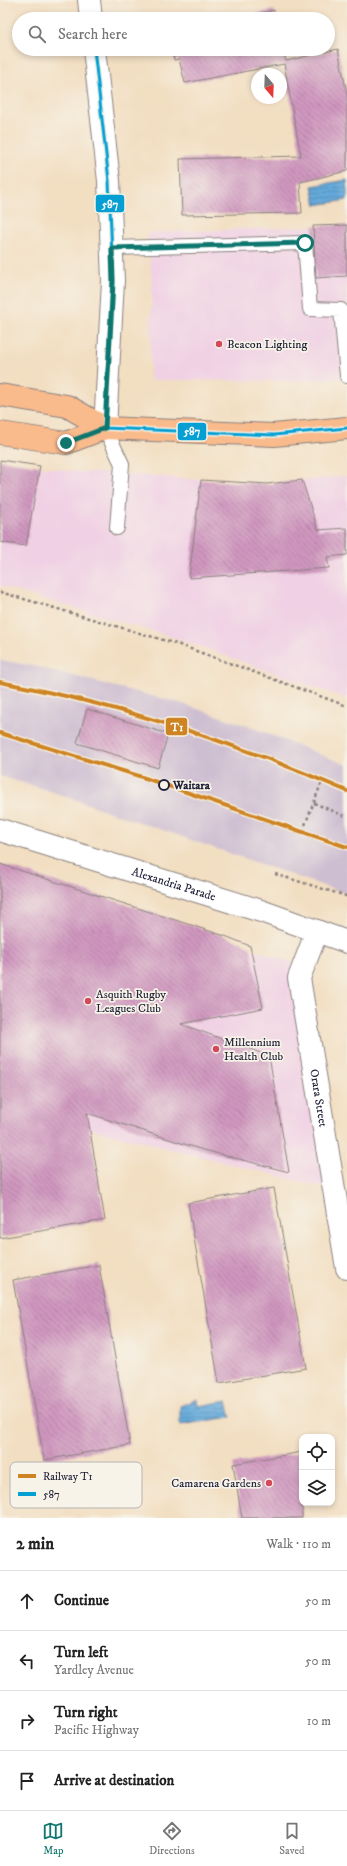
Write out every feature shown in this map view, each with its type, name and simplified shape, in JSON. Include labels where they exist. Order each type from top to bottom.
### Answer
[{"type":"main road","points":[[0,395],[67,406],[105,428]]},
{"type":"main road","points":[[0,433],[66,443],[105,428],[274,434],[347,428]]},
{"type":"street","points":[[89,0],[90,12]]},
{"type":"street","points":[[95,56],[109,181],[113,281],[105,428]]},
{"type":"street","name":"Alexandria Parade","points":[[0,830],[261,911],[347,942]]},
{"type":"street","name":"Orara Street","points":[[317,931],[299,978],[347,1268]]},
{"type":"lane","points":[[112,248],[305,243],[310,309],[341,310],[347,376]]},
{"type":"lane","points":[[105,428],[122,464],[117,528]]},
{"type":"path","points":[[0,592],[176,644],[347,706]]},
{"type":"path","points":[[305,825],[321,784]]},
{"type":"path","points":[[314,803],[347,817]]},
{"type":"path","points":[[275,874],[346,896],[347,893]]},
{"type":"shaded area","points":[[347,225],[347,377],[306,381],[150,380],[152,284],[147,233]]},
{"type":"shaded area","points":[[0,460],[71,471],[267,484],[347,476],[347,699],[179,639],[0,586]]},
{"type":"shaded area","points":[[0,660],[33,666],[180,703],[248,726],[347,765],[347,894],[44,789],[0,776]]},
{"type":"shaded area","points":[[0,868],[295,963],[330,1189],[0,1106]]},
{"type":"water","points":[[347,180],[347,200],[316,205],[312,186]]},
{"type":"water","points":[[197,1399],[198,1406],[227,1401],[231,1417],[180,1425],[180,1406]]},
{"type":"building","points":[[274,10],[274,12],[264,12]]},
{"type":"building","points":[[338,49],[347,94],[347,171],[300,182],[302,213],[182,215],[180,159],[301,156],[287,80],[287,68],[285,68],[284,64],[263,68],[251,68],[251,70],[185,83],[179,59],[174,60],[173,56],[285,56],[286,61],[308,56],[335,56],[335,50]]},
{"type":"building","points":[[347,225],[347,276],[316,278],[313,226]]},
{"type":"building","points":[[0,460],[40,466],[26,546],[0,542]]},
{"type":"building","points":[[201,480],[267,484],[302,480],[318,530],[347,528],[347,555],[327,557],[329,568],[189,578]]},
{"type":"building","points":[[87,709],[168,734],[158,768],[77,743]]},
{"type":"building","points":[[0,864],[225,936],[250,946],[263,1008],[181,1024],[269,1056],[289,1172],[200,1149],[87,1113],[105,1220],[0,1238]]},
{"type":"building","points":[[274,1188],[306,1368],[219,1383],[188,1203]]},
{"type":"building","points":[[99,1265],[130,1445],[44,1460],[13,1280]]},
{"type":"building","name":"Camarena Gardens","points":[[299,1453],[299,1506],[302,1506],[302,1518],[242,1518],[233,1464]]},
{"type":"rail line","name":"T1","points":[[0,682],[89,702],[176,727],[219,741],[305,773],[347,791]]},
{"type":"rail line","name":"T1","points":[[0,733],[139,776],[347,847]]},
{"type":"transit line","name":"587","points":[[95,56],[109,181],[113,281],[105,428],[274,435],[347,428]]},
{"type":"place","name":"Beacon Lighting","points":[[219,344]]},
{"type":"place","name":"Waitara","points":[[164,785]]},
{"type":"place","name":"Asquith Rugby Leagues Club","points":[[88,1001]]},
{"type":"place","name":"Millennium Health Club","points":[[216,1049]]},
{"type":"place","name":"Camarena Gardens","points":[[269,1483]]},
{"type":"route","points":[[66,443],[105,428],[113,281],[112,248],[305,243]]}]
